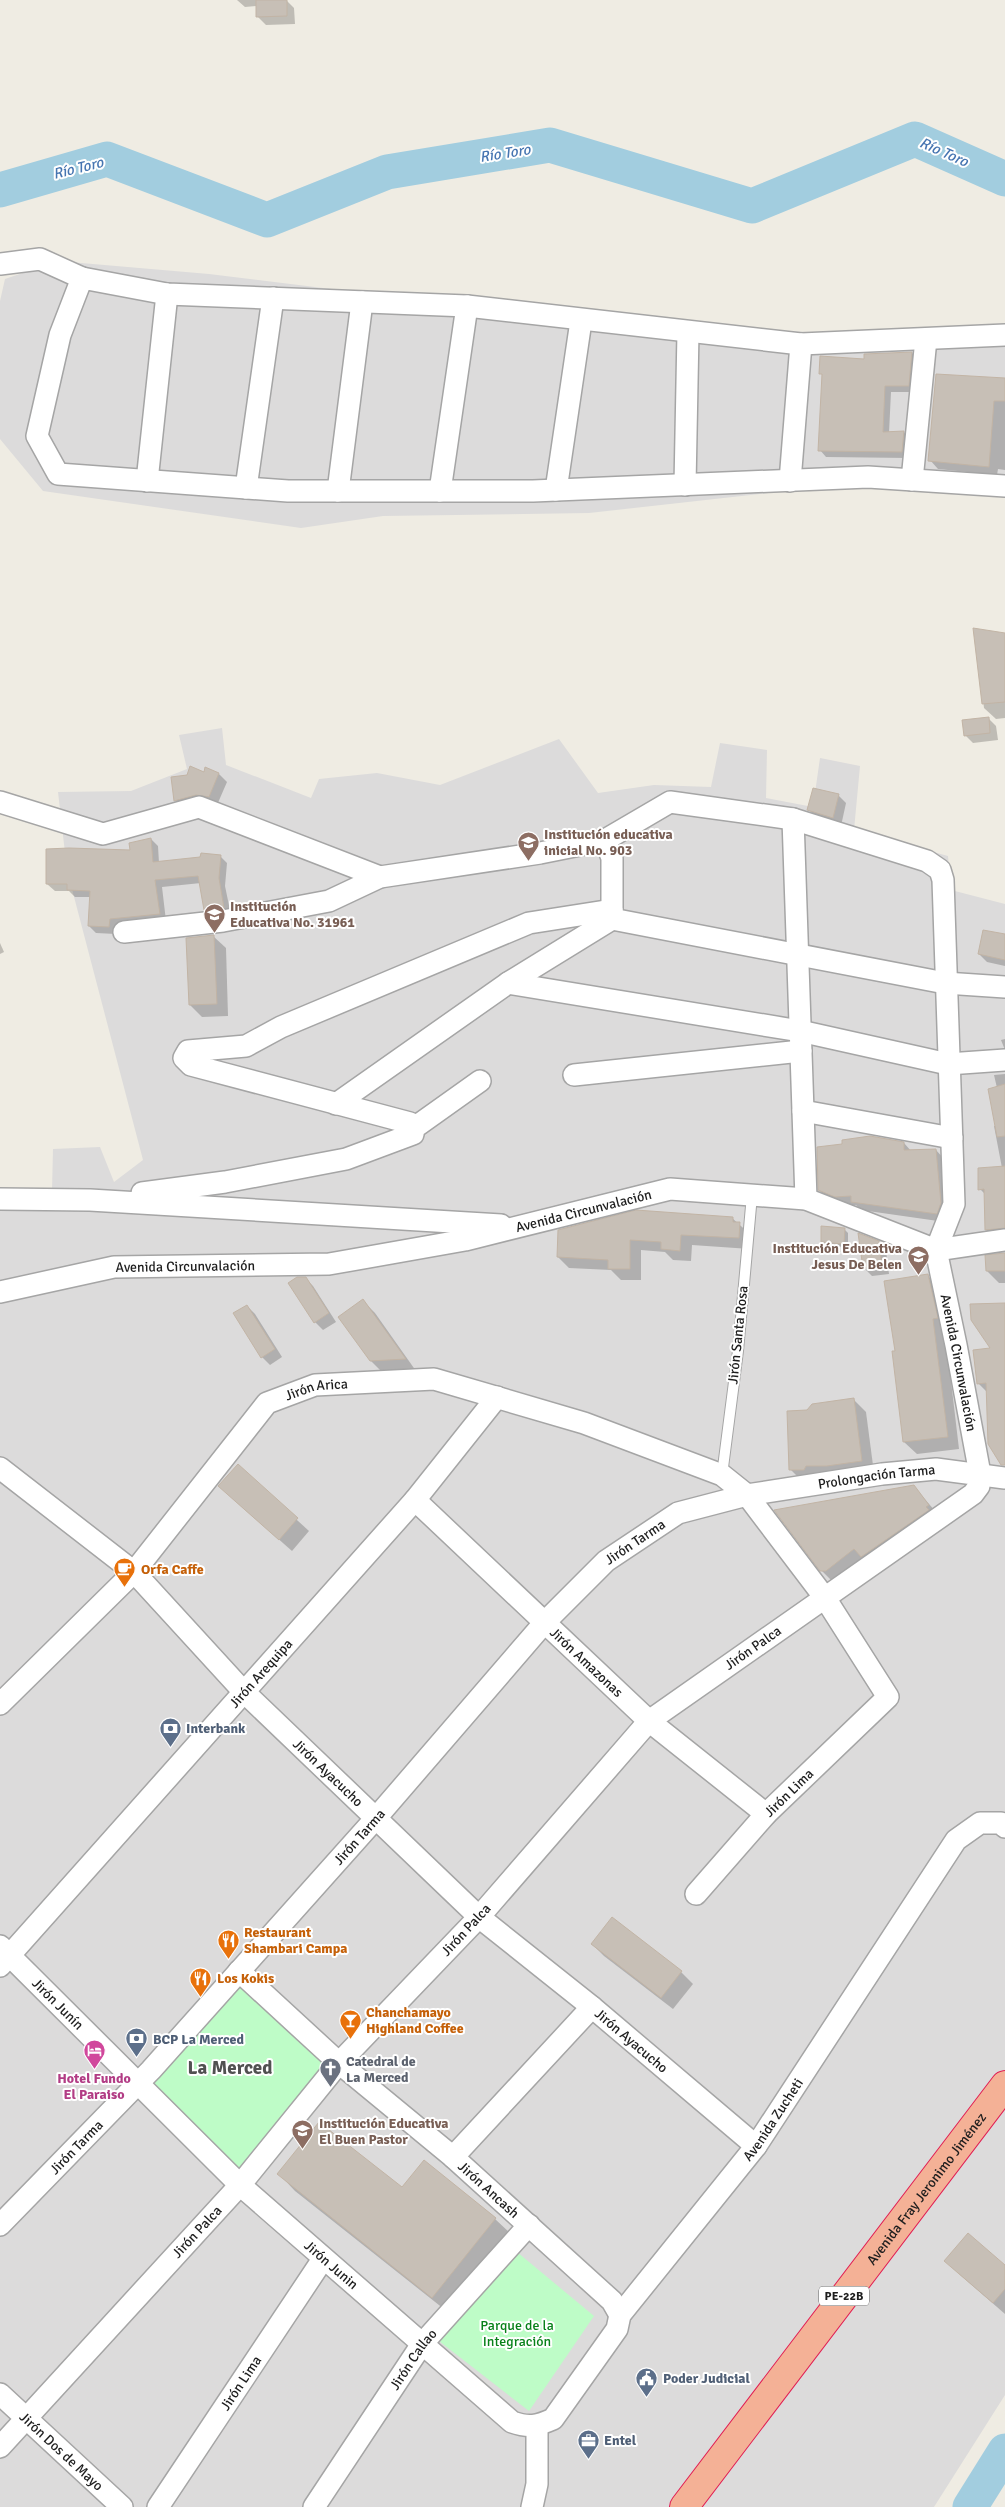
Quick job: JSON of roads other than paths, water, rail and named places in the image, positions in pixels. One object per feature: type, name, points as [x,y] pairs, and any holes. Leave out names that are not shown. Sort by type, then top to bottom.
[{"type":"highway","name":"Avenida Fray Jeronimo Jiménez","points":[[684,2507],[1005,2085]]},
{"type":"street","points":[[0,264],[40,259],[82,278],[167,294],[467,306],[580,321],[801,344],[1005,335]]},
{"type":"street","points":[[82,278],[60,335],[37,436],[58,474],[246,488],[338,491],[556,490],[868,478],[1005,486]]},
{"type":"street","points":[[147,481],[167,294]]},
{"type":"street","points":[[246,488],[273,298]]},
{"type":"street","points":[[338,491],[362,302]]},
{"type":"street","points":[[440,491],[467,306]]},
{"type":"street","points":[[556,490],[580,321]]},
{"type":"street","points":[[685,485],[688,332]]},
{"type":"street","points":[[912,480],[926,339]]},
{"type":"street","points":[[790,481],[801,344]]},
{"type":"street","points":[[0,802],[103,834],[199,807],[380,877]]},
{"type":"street","points":[[124,932],[223,920],[329,901],[380,877],[540,853],[605,840],[670,802],[792,819],[927,861],[940,870],[943,880],[954,1204],[936,1250],[1005,1240]]},
{"type":"street","points":[[792,819],[806,1199]]},
{"type":"street","points":[[605,840],[612,858],[612,915]]},
{"type":"street","points":[[336,1104],[508,983],[612,915]]},
{"type":"street","points":[[414,1128],[410,1123],[191,1065],[184,1058],[188,1051],[246,1046],[281,1027],[529,923],[612,915],[797,955],[945,983],[1005,987]]},
{"type":"street","points":[[508,983],[800,1041],[948,1064],[1005,1060]]},
{"type":"street","points":[[574,1075],[800,1041]]},
{"type":"street","points":[[119,1201],[144,1192],[224,1182],[346,1159],[413,1134],[414,1128],[480,1081]]},
{"type":"street","points":[[803,1111],[952,1138]]},
{"type":"street","name":"Avenida Circunvalación","points":[[0,1292],[114,1267],[329,1264],[465,1240],[670,1189],[806,1199],[936,1250],[980,1474]]},
{"type":"street","points":[[0,1199],[119,1201],[521,1226]]},
{"type":"street","name":"Jirón Arica","points":[[0,1704],[134,1572],[267,1402],[315,1386],[434,1379],[584,1423],[722,1475],[747,1495],[825,1598],[888,1697]]},
{"type":"street","name":"Jirón Arequipa","points":[[4,1956],[415,1500],[497,1397]]},
{"type":"street","name":"Jirón Ayacucho","points":[[0,1468],[134,1572],[243,1690],[479,1917],[592,2007],[756,2146]]},
{"type":"street","name":"Prolongación Tarma","points":[[747,1495],[882,1474],[936,1468],[1005,1478]]},
{"type":"street","name":"Jirón Palca","points":[[0,2447],[240,2185],[339,2063],[479,1917],[649,1721],[973,1494],[979,1486],[980,1474]]},
{"type":"street","name":"Jirón Tarma","points":[[0,2225],[138,2083],[376,1818],[545,1622],[606,1561],[678,1513],[747,1495]]},
{"type":"street","name":"Jirón Amazonas","points":[[415,1500],[649,1721],[766,1814]]},
{"type":"street","name":"Jirón Lima","points":[[696,1894],[766,1814],[888,1697]]},
{"type":"street","name":"Avenida Zucheti","points":[[537,2426],[553,2419],[617,2329],[620,2315],[756,2146],[956,1840],[980,1823],[1001,1823],[1005,1827]]},
{"type":"street","name":"Jirón Junín","points":[[4,1956],[138,2083]]},
{"type":"street","name":"Jirón Ancash","points":[[239,1972],[339,2063],[453,2158],[529,2225],[612,2301],[620,2315]]},
{"type":"street","points":[[453,2158],[592,2007]]},
{"type":"street","name":"Jirón Junin","points":[[138,2083],[240,2185],[512,2422],[525,2427],[537,2426]]},
{"type":"street","name":"Jirón Callao","points":[[314,2507],[422,2344],[529,2225]]},
{"type":"street","name":"Jirón Lima","points":[[158,2507],[323,2259]]},
{"type":"street","name":"Jirón Dos de Mayo","points":[[0,2394],[122,2507]]},
{"type":"street","points":[[532,2507],[537,2484],[537,2426]]},
{"type":"lane","name":"Jirón Santa Rosa","points":[[722,1475],[738,1351],[752,1195]]},
{"type":"waterway","name":"Río Toro","points":[[0,190],[107,159],[267,220],[387,172],[550,145],[752,206],[915,139],[1005,179]]},
{"type":"waterway","points":[[970,2507],[1005,2451]]},
{"type":"place","name":"Institución educativa inicial No. 903","points":[[528,861]]},
{"type":"place","name":"Institución Educativa No. 31961","points":[[214,933]]},
{"type":"place","name":"Institución Educativa Jesus De Belen","points":[[918,1275]]},
{"type":"place","name":"Orfa Caffe","points":[[125,1588]]},
{"type":"place","name":"Interbank","points":[[170,1747]]},
{"type":"place","name":"Restaurant Shambari Campa","points":[[228,1959]]},
{"type":"place","name":"Los Kokis","points":[[201,1997]]},
{"type":"place","name":"Chanchamayo Highland Coffee","points":[[350,2039]]},
{"type":"place","name":"BCP La Merced","points":[[137,2058]]},
{"type":"place","name":"Hotel Fundo El Paraiso","points":[[94,2069]]},
{"type":"place","name":"Catedral de La Merced","points":[[330,2088]]},
{"type":"place","name":"Institución Educativa El Buen Pastor","points":[[303,2150]]},
{"type":"place","name":"Poder Judicial","points":[[647,2397]]},
{"type":"place","name":"Entel","points":[[588,2459]]},
{"type":"district","name":"La Merced","points":[[230,2068]]},
{"type":"park label","name":"Parque de la Integración","points":[[517,2334]]}]
